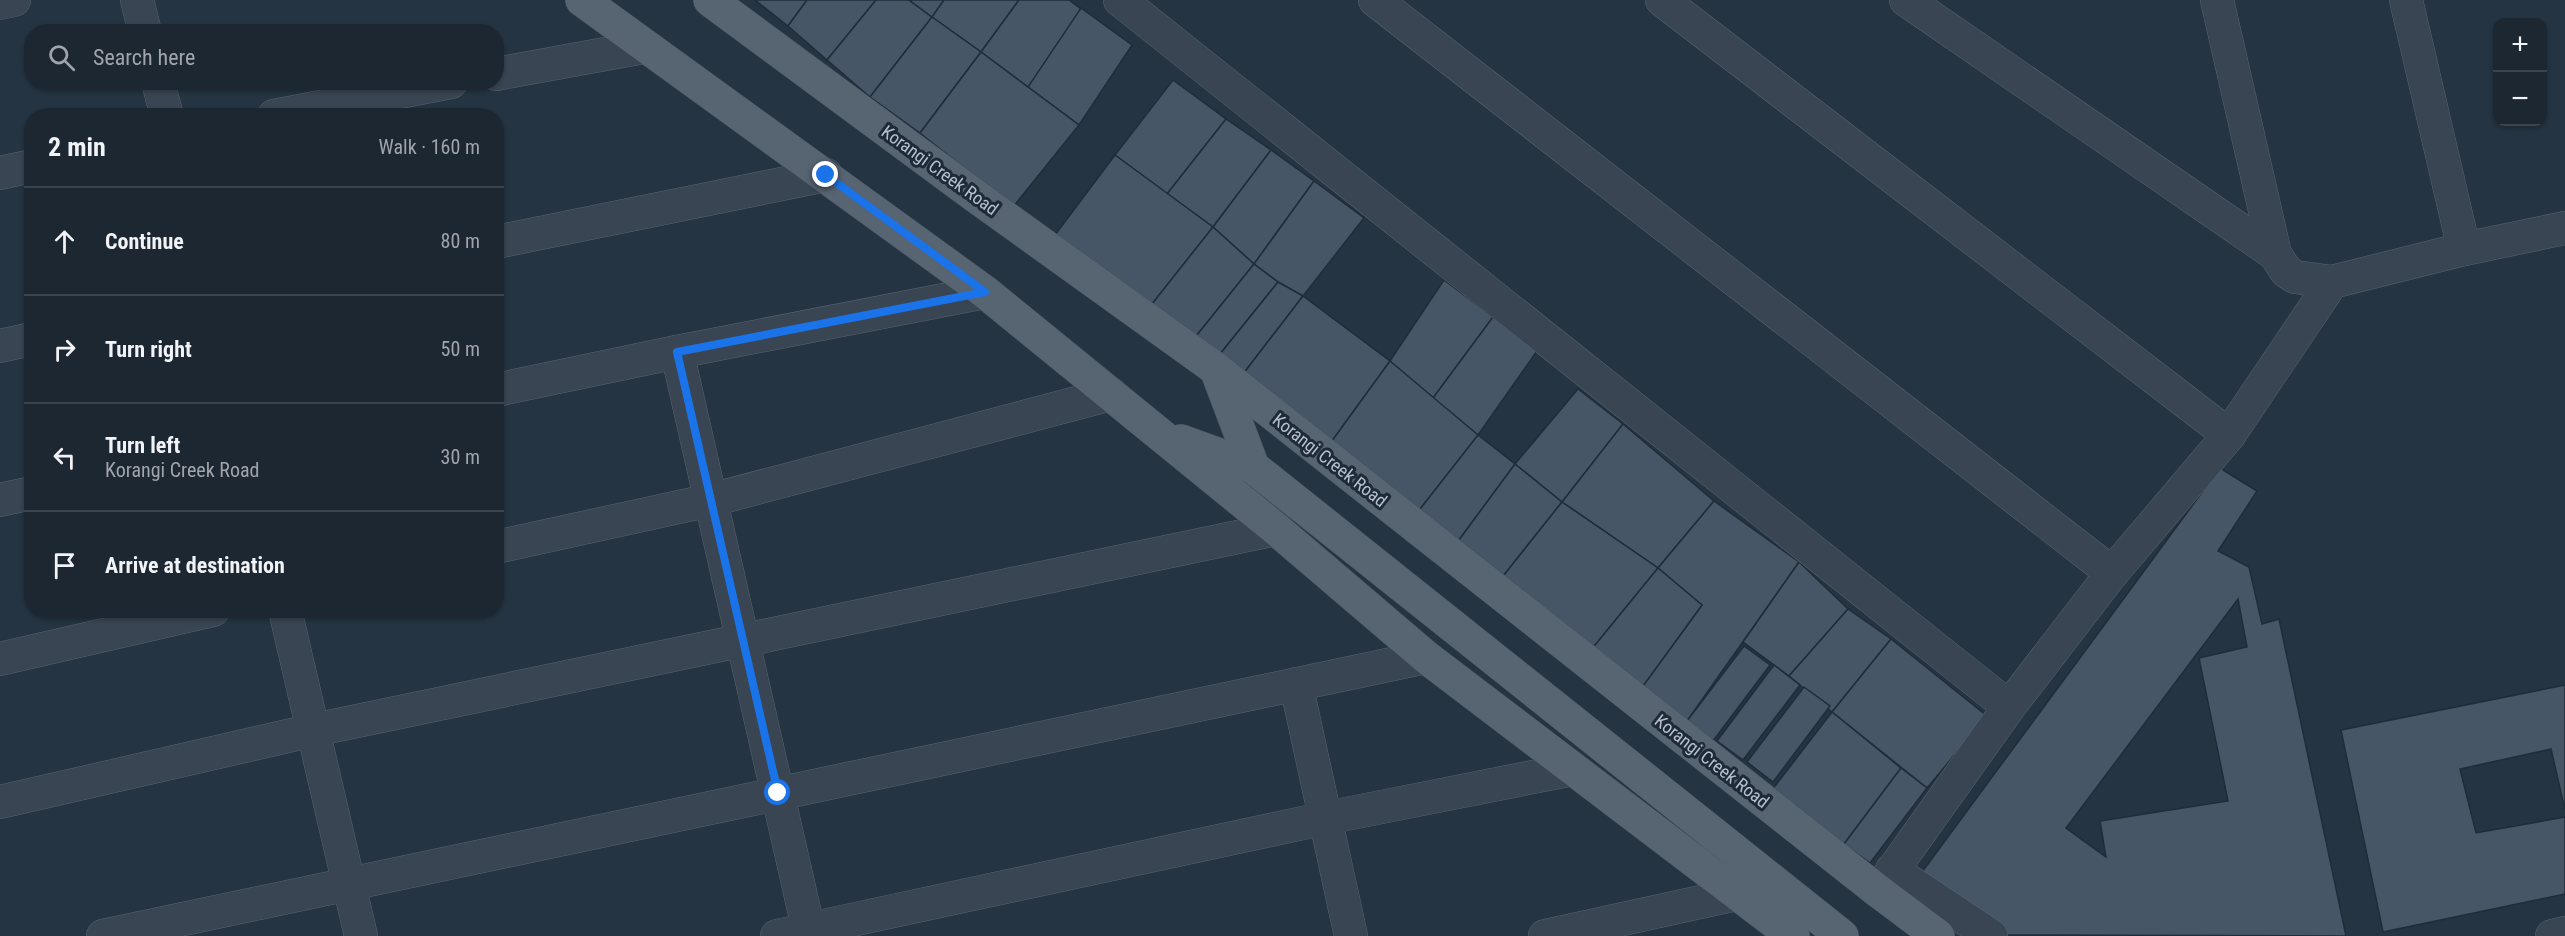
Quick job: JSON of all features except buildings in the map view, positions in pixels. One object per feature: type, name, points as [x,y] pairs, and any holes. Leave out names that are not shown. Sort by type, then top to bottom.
[{"type":"main road","points":[[582,0],[985,292],[1276,529],[1426,657],[1793,936]]},
{"type":"main road","name":"Korangi Creek Road","points":[[710,0],[1215,369],[1885,881],[1938,936]]},
{"type":"main road","points":[[1215,369],[1253,468]]},
{"type":"main road","points":[[1160,434],[1253,468],[1842,936]]},
{"type":"street","points":[[0,3],[14,0]]},
{"type":"street","points":[[137,0],[143,24]]},
{"type":"street","points":[[1120,0],[2009,707]]},
{"type":"street","points":[[1375,0],[2112,573]]},
{"type":"street","points":[[1662,0],[2229,435]]},
{"type":"street","points":[[1906,0],[2275,254]]},
{"type":"street","points":[[2217,0],[2275,254],[2286,271],[2295,277],[2332,282],[2464,249],[2565,228]]},
{"type":"street","points":[[2406,0],[2464,249]]},
{"type":"street","points":[[504,73],[644,47]]},
{"type":"street","points":[[160,90],[164,108]]},
{"type":"street","points":[[316,108],[409,90]]},
{"type":"street","points":[[0,173],[24,168]]},
{"type":"street","points":[[504,240],[826,175]]},
{"type":"street","points":[[1991,936],[1885,881],[2009,707],[2112,573],[2229,435],[2332,282]]},
{"type":"street","points":[[504,388],[985,292]]},
{"type":"street","points":[[0,346],[24,341]]},
{"type":"street","points":[[677,352],[810,933]]},
{"type":"street","points":[[504,545],[711,500],[1111,394]]},
{"type":"street","points":[[0,500],[24,495]]},
{"type":"street","points":[[0,802],[314,730],[1276,529]]},
{"type":"street","points":[[0,659],[178,618]]},
{"type":"street","points":[[287,618],[362,936]]},
{"type":"street","points":[[103,936],[1426,657]]},
{"type":"street","points":[[1296,684],[1351,936]]},
{"type":"street","points":[[777,936],[810,933],[1326,818],[1573,769]]},
{"type":"street","points":[[1545,936],[1737,894]]},
{"type":"street","points":[[2552,936],[2565,933]]},
{"type":"route","points":[[778,793],[677,352],[985,292],[826,175]]}]
